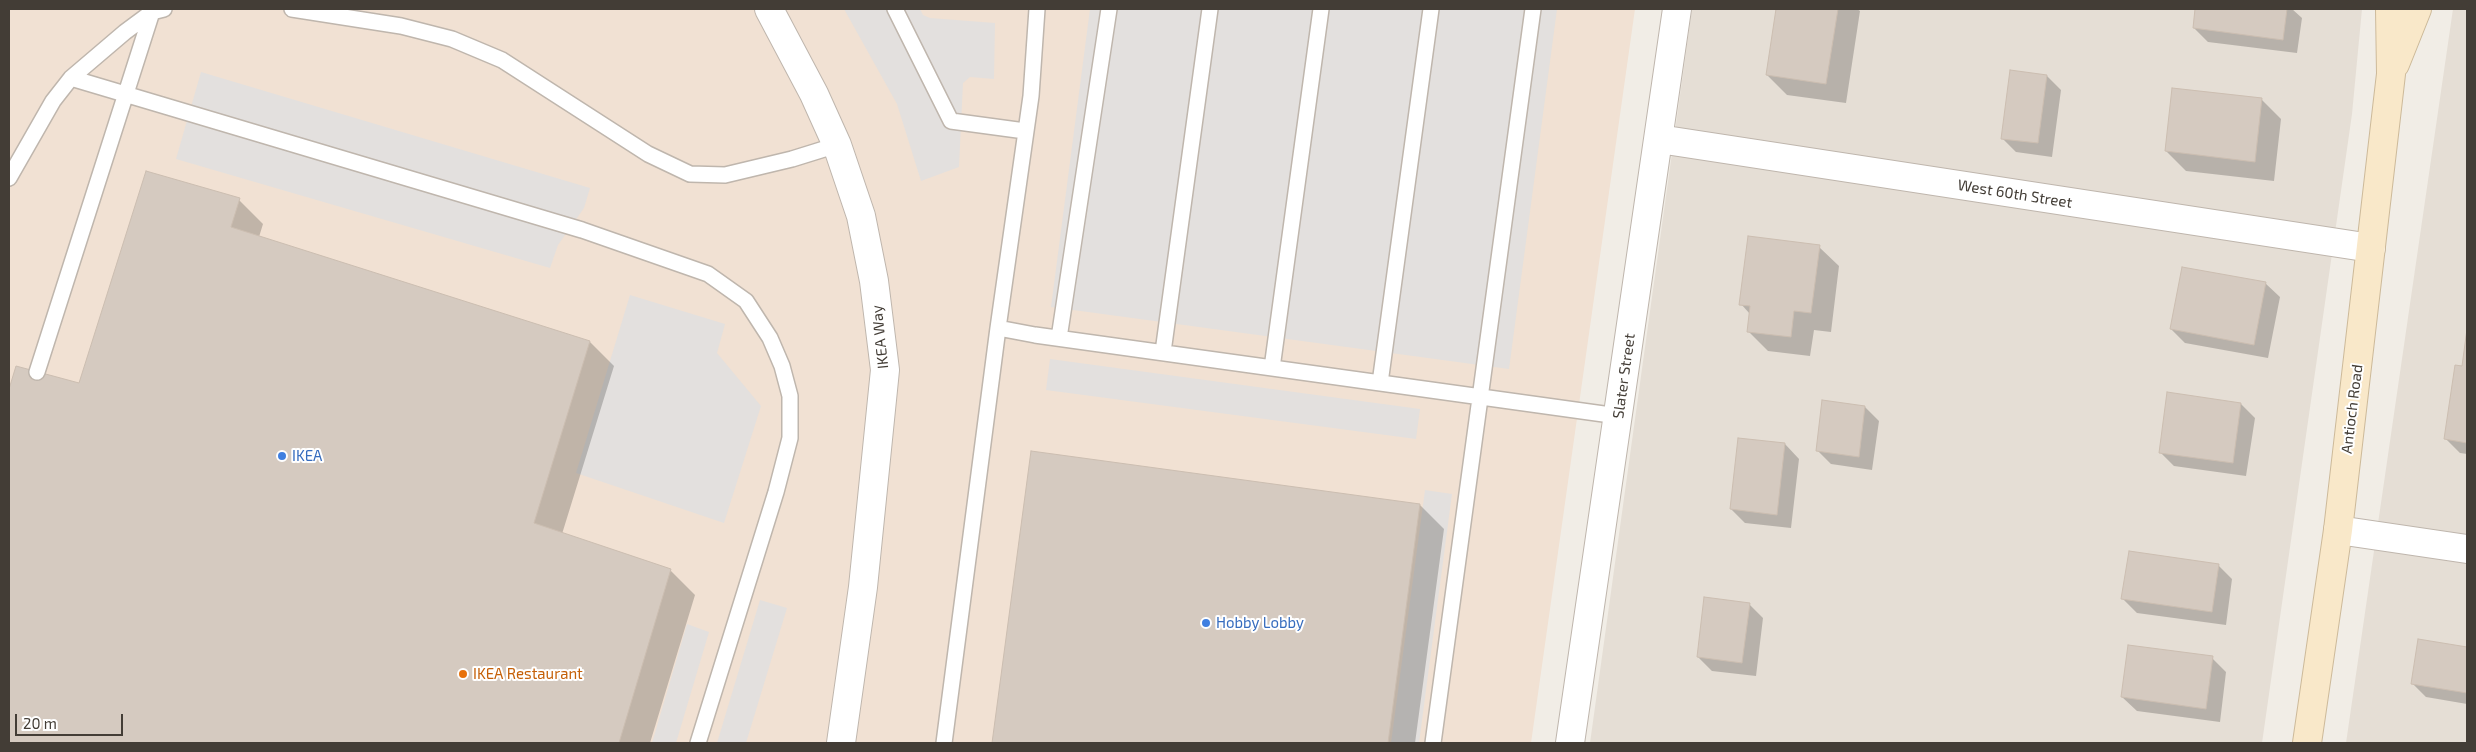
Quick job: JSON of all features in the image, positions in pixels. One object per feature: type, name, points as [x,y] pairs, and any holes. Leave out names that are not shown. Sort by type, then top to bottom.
[{"type":"main road","name":"Antioch Road","points":[[2307,743],[2338,530],[2391,74],[2390,9]]},
{"type":"main road","name":"Antioch Road","points":[[2391,74],[2417,9]]},
{"type":"street","name":"IKEA Way","points":[[769,9],[814,94],[837,145],[861,216],[874,281],[885,370],[863,587],[841,743]]},
{"type":"street","name":"Slater Street","points":[[1571,743],[1677,9]]},
{"type":"street","name":"West 60th Street","points":[[1659,139],[2371,248]]},
{"type":"street","points":[[2338,530],[2467,549]]},
{"type":"lane","points":[[292,9],[401,26],[452,39],[502,60],[648,154],[690,174],[725,175],[792,159],[837,145]]},
{"type":"lane","points":[[895,9],[951,121],[1025,131]]},
{"type":"lane","points":[[944,743],[1033,76],[1037,9]]},
{"type":"lane","points":[[1059,338],[1109,9]]},
{"type":"lane","points":[[1163,352],[1210,9]]},
{"type":"lane","points":[[1272,368],[1321,9]]},
{"type":"lane","points":[[1380,383],[1432,9]]},
{"type":"lane","points":[[1433,743],[1482,396],[1533,9]]},
{"type":"lane","points":[[9,178],[53,102],[71,78],[125,32],[158,10]]},
{"type":"lane","points":[[37,372],[126,95],[158,10]]},
{"type":"lane","points":[[71,78],[582,230],[708,274],[746,301],[770,338],[782,366],[790,396],[790,438],[776,492],[698,743]]},
{"type":"lane","points":[[998,328],[1618,416]]},
{"type":"shaded area","points":[[9,9],[1635,9],[1531,743],[9,743]]},
{"type":"shaded area","points":[[844,9],[920,9],[923,15],[930,18],[995,23],[994,79],[970,77],[963,83],[959,167],[921,181],[897,104]]},
{"type":"shaded area","points":[[1090,9],[1557,9],[1509,369],[1051,307]]},
{"type":"shaded area","points":[[1692,9],[2362,9],[2352,114],[2262,743],[1590,743]]},
{"type":"shaded area","points":[[2453,9],[2467,9],[2467,743],[2346,743]]},
{"type":"shaded area","points":[[201,72],[590,188],[584,208],[558,245],[550,268],[176,159]]},
{"type":"shaded area","points":[[630,295],[725,324],[717,353],[761,406],[724,523],[576,473]]},
{"type":"shaded area","points":[[1050,359],[1420,409],[1416,439],[1046,390]]},
{"type":"shaded area","points":[[1425,490],[1452,494],[1419,743],[1391,743]]},
{"type":"shaded area","points":[[760,600],[787,608],[746,743],[717,743]]},
{"type":"shaded area","points":[[687,624],[709,632],[676,743],[652,743]]},
{"type":"building","points":[[1776,9],[1838,9],[1826,84],[1766,75]]},
{"type":"building","points":[[2195,9],[2287,9],[2283,40],[2193,28]]},
{"type":"building","points":[[2010,70],[2047,75],[2038,143],[2001,139]]},
{"type":"building","points":[[2172,88],[2262,98],[2255,162],[2165,151]]},
{"type":"building","name":"IKEA","points":[[146,171],[240,198],[231,227],[590,341],[534,523],[671,569],[619,743],[9,743],[9,389],[16,366],[79,383]]},
{"type":"building","points":[[1748,236],[1820,245],[1811,313],[1794,311],[1791,337],[1747,332],[1750,306],[1739,305]]},
{"type":"building","points":[[2182,267],[2266,282],[2254,345],[2170,329]]},
{"type":"building","points":[[2467,329],[2467,443],[2444,439],[2455,365],[2462,366]]},
{"type":"building","points":[[2167,392],[2241,403],[2233,463],[2159,453]]},
{"type":"building","points":[[1822,400],[1865,406],[1859,457],[1816,451]]},
{"type":"building","points":[[1738,438],[1785,443],[1777,515],[1730,509]]},
{"type":"building","name":"Hobby Lobby","points":[[1031,451],[1420,504],[1388,743],[992,743]]},
{"type":"building","points":[[2129,551],[2219,564],[2212,612],[2121,599]]},
{"type":"building","points":[[1704,597],[1750,603],[1742,663],[1697,657]]},
{"type":"building","points":[[2418,639],[2467,647],[2467,693],[2411,684]]},
{"type":"building","points":[[2128,645],[2213,656],[2206,709],[2121,697]]},
{"type":"place","name":"IKEA","points":[[282,456]]},
{"type":"place","name":"Hobby Lobby","points":[[1206,623]]},
{"type":"place","name":"IKEA Restaurant","points":[[463,674]]}]
